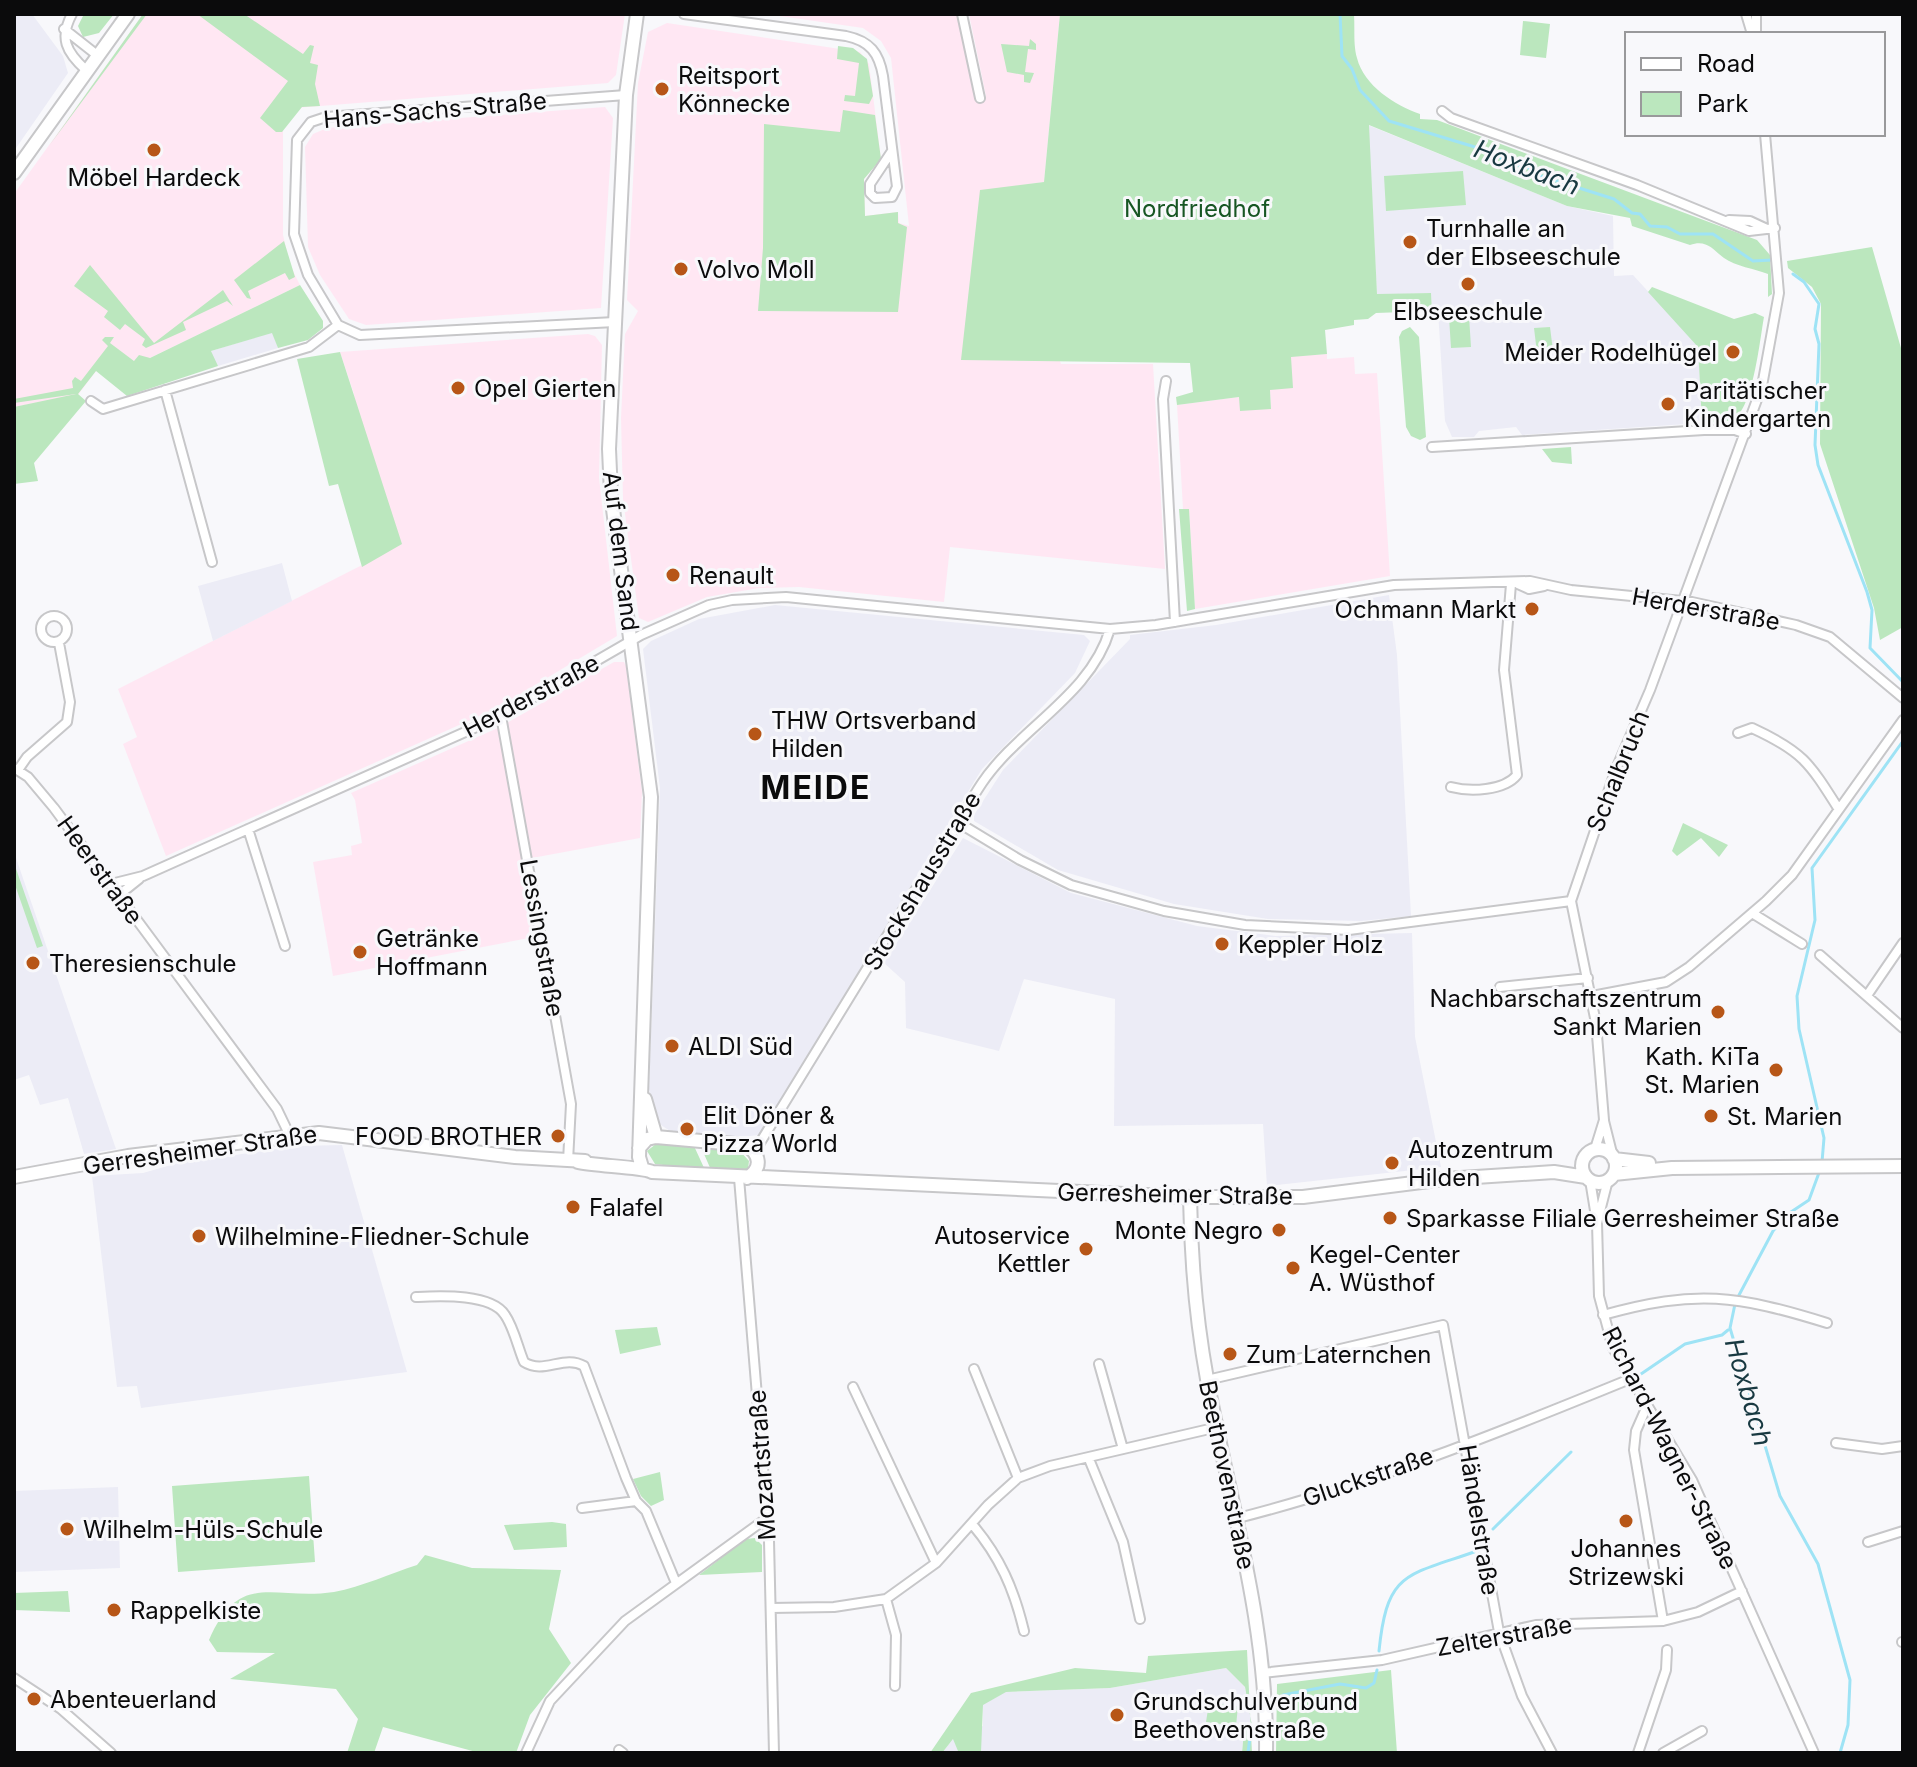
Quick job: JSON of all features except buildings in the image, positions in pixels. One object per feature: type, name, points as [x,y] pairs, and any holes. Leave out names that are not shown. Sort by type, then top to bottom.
[{"type":"street","points":[[72,14],[64,29],[66,47],[86,70]]},
{"type":"street","points":[[14,173],[128,14]]},
{"type":"street","name":"Auf dem Sand","points":[[637,14],[626,95],[609,449],[611,494],[651,797],[640,1157]]},
{"type":"street","points":[[684,14],[846,36],[866,43],[881,60],[897,187],[892,197],[875,198],[870,193],[870,184],[892,151]]},
{"type":"street","points":[[962,14],[980,98]]},
{"type":"street","points":[[64,29],[97,55]]},
{"type":"street","name":"Hans-Sachs-Straße","points":[[338,325],[308,275],[294,234],[297,140],[311,122],[338,116],[626,95]]},
{"type":"street","points":[[1442,111],[1451,118],[1728,220],[1749,231],[1770,228]]},
{"type":"street","name":"Schalbruch","points":[[1571,901],[1616,769],[1650,690],[1762,386],[1779,293],[1777,255],[1770,228],[1765,136]]},
{"type":"street","points":[[91,401],[103,409],[309,347],[338,325],[363,335],[615,322]]},
{"type":"street","points":[[1166,381],[1163,399],[1175,622]]},
{"type":"street","points":[[165,390],[212,562]]},
{"type":"street","points":[[1432,447],[1704,430],[1735,430],[1746,434]]},
{"type":"street","name":"Herderstraße","points":[[111,884],[143,876],[501,716],[632,642],[709,605],[758,597],[829,600],[1110,629],[1175,622],[1394,585],[1455,581],[1514,584],[1525,581],[1544,586],[1682,601],[1756,614],[1830,637],[1903,698]]},
{"type":"street","points":[[1451,787],[1474,791],[1507,783],[1517,775],[1504,679],[1514,584]]},
{"type":"street","name":"Stockshausstraße","points":[[756,1157],[983,782],[1094,666],[1110,629]]},
{"type":"street","points":[[16,769],[67,722],[70,702],[59,643]]},
{"type":"street","name":"Lessingstraße","points":[[501,716],[571,1104],[573,1161]]},
{"type":"street","points":[[1592,996],[1666,982],[1689,967],[1752,913],[1792,875],[1903,720]]},
{"type":"street","points":[[1738,733],[1752,728],[1806,758],[1838,808]]},
{"type":"street","name":"Heerstraße","points":[[16,769],[46,797],[111,884],[277,1109],[290,1136]]},
{"type":"street","points":[[959,823],[1044,873],[1071,885],[1164,911],[1245,925],[1349,930],[1571,901],[1592,996],[1604,1120],[1614,1158],[1611,1177]]},
{"type":"street","points":[[248,829],[285,946]]},
{"type":"street","name":"Herderstraße","points":[[119,895],[143,876]]},
{"type":"street","points":[[1752,913],[1802,944]]},
{"type":"street","points":[[1868,994],[1903,943]]},
{"type":"street","points":[[1820,955],[1868,994],[1903,1028]]},
{"type":"street","points":[[1500,987],[1588,978]]},
{"type":"street","name":"Auf dem Sand","points":[[642,1088],[656,1137]]},
{"type":"street","points":[[1604,1120],[1595,1149],[1583,1160],[1588,1179],[1672,1168],[1903,1166]]},
{"type":"street","name":"Gerresheimer Straße","points":[[14,1177],[128,1156],[337,1133],[573,1161],[603,1168],[640,1157],[652,1172],[1190,1197],[1303,1197],[1457,1177],[1554,1172],[1588,1179]]},
{"type":"street","points":[[640,1157],[647,1139],[656,1137]]},
{"type":"street","name":"Gerresheimer Straße","points":[[656,1137],[746,1145],[756,1157],[794,1179]]},
{"type":"street","points":[[1595,1149],[1604,1149],[1614,1158],[1672,1168]]},
{"type":"street","points":[[743,1178],[756,1157]]},
{"type":"street","name":"Gerresheimer Straße","points":[[1554,1172],[1583,1160]]},
{"type":"street","name":"Richard-Wagner-Straße","points":[[1597,1223],[1611,1177]]},
{"type":"street","name":"Mozartstraße","points":[[743,1178],[767,1518],[774,1753]]},
{"type":"street","name":"Richard-Wagner-Straße","points":[[1588,1179],[1597,1223],[1597,1276],[1603,1315],[1613,1348],[1692,1480],[1814,1753]]},
{"type":"street","name":"Beethovenstraße","points":[[1190,1197],[1191,1257],[1207,1380],[1238,1518],[1262,1673],[1266,1753]]},
{"type":"street","points":[[416,1297],[464,1296],[496,1307],[505,1313],[524,1362],[531,1367],[542,1368],[566,1362],[584,1366],[636,1501],[646,1511],[676,1583]]},
{"type":"street","points":[[1603,1315],[1665,1301],[1729,1297],[1827,1323]]},
{"type":"street","name":"Händelstraße","points":[[1207,1380],[1443,1325],[1499,1632],[1522,1696],[1552,1753]]},
{"type":"street","points":[[1099,1364],[1123,1449]]},
{"type":"street","points":[[974,1369],[1018,1478]]},
{"type":"street","name":"Gluckstraße","points":[[1238,1518],[1334,1491],[1630,1379]]},
{"type":"street","points":[[853,1387],[936,1563]]},
{"type":"street","points":[[1647,1406],[1636,1431],[1634,1450],[1663,1621]]},
{"type":"street","points":[[771,1608],[834,1607],[886,1599],[936,1563],[1018,1478],[1050,1466],[1218,1427]]},
{"type":"street","points":[[1836,1443],[1882,1449],[1903,1446]]},
{"type":"street","points":[[1089,1459],[1123,1542],[1140,1619]]},
{"type":"street","points":[[582,1508],[636,1501]]},
{"type":"street","points":[[526,1753],[539,1720],[563,1686],[625,1621],[767,1518]]},
{"type":"street","points":[[972,1524],[1006,1573],[1024,1631]]},
{"type":"street","points":[[1868,1542],[1903,1531]]},
{"type":"street","name":"Zelterstraße","points":[[1262,1673],[1382,1660],[1499,1632],[1591,1621],[1663,1621],[1698,1612],[1742,1591]]},
{"type":"street","points":[[886,1599],[896,1635],[895,1686]]},
{"type":"street","points":[[1638,1753],[1666,1670],[1667,1650]]},
{"type":"street","points":[[14,1678],[61,1709],[111,1753]]},
{"type":"street","points":[[1663,1753],[1702,1731]]},
{"type":"shaded area","points":[[14,14],[32,14],[63,56],[68,73],[14,151]]},
{"type":"shaded area","points":[[143,14],[625,14],[616,75],[608,83],[283,109],[283,235],[290,265],[300,285],[150,358],[134,361],[114,347],[78,395],[14,407],[14,194]]},
{"type":"shaded area","points":[[766,14],[958,14],[976,99],[986,96],[969,14],[1060,14],[1044,182],[1001,188],[1061,364],[1153,364],[1165,569],[950,547],[944,602],[799,587],[759,588],[707,597],[648,622],[639,618],[623,499],[621,418],[625,334],[638,311],[627,300],[638,83],[648,32],[667,23],[860,52],[869,64],[881,159],[864,179],[865,216],[898,212],[899,223],[909,226],[891,58],[881,41],[863,28]]},
{"type":"shaded area","points":[[605,107],[613,118],[601,308],[366,325],[349,319],[320,275],[308,247],[305,147],[313,134],[327,128]]},
{"type":"shaded area","name":"Elbseeschule","points":[[1368,125],[1567,206],[1613,216],[1614,276],[1633,275],[1698,346],[1702,423],[1522,435],[1516,427],[1479,431],[1474,437],[1452,437],[1445,421],[1438,311],[1432,311],[1431,293],[1377,295]]},
{"type":"shaded area","points":[[273,332],[278,348],[218,366],[213,360],[211,351]]},
{"type":"shaded area","points":[[588,334],[595,336],[602,345],[599,478],[617,636],[495,709],[166,856],[123,744],[137,737],[118,689],[370,561],[354,394],[340,352]]},
{"type":"shaded area","points":[[1327,354],[1327,359],[1354,357],[1355,374],[1377,373],[1390,576],[1195,609],[1189,509],[1183,509],[1177,405],[1239,397],[1271,409],[1270,390],[1290,356]]},
{"type":"shaded area","points":[[282,563],[292,601],[213,641],[198,586]]},
{"type":"shaded area","points":[[1389,595],[1397,655],[1411,916],[1361,921],[1268,919],[1174,904],[1058,870],[974,821],[974,815],[1003,770],[1130,639],[1130,635],[1216,625]]},
{"type":"shaded area","points":[[775,605],[1084,635],[1090,641],[1075,673],[982,769],[759,1135],[742,1137],[670,1131],[658,1123],[649,1089],[660,788],[643,649],[651,641],[699,619]]},
{"type":"shaded area","points":[[614,662],[624,662],[626,666],[642,792],[640,838],[532,858],[505,724]]},
{"type":"shaded area","points":[[500,727],[539,936],[333,976],[313,862],[352,855],[351,846],[362,843],[355,800],[351,793]]},
{"type":"shaded area","points":[[963,838],[1071,893],[1197,926],[1276,936],[1412,933],[1415,1037],[1441,1167],[1267,1186],[1263,1124],[1114,1126],[1115,999],[1024,979],[999,1051],[906,1028],[905,982],[884,963]]},
{"type":"shaded area","name":"Theresienschule","points":[[14,852],[116,1149],[84,1154],[68,1098],[40,1105],[29,1075],[14,1080]]},
{"type":"shaded area","points":[[342,1145],[407,1372],[141,1408],[137,1386],[117,1387],[92,1176],[143,1173],[178,1163],[298,1146]]},
{"type":"shaded area","name":"Wilhelm-Hüls-Schule","points":[[118,1487],[120,1568],[14,1572],[14,1491]]},
{"type":"shaded area","name":"Grundschulverbund Beethovenstraße","points":[[1226,1668],[1245,1687],[1252,1726],[1244,1731],[1242,1753],[942,1753],[953,1739],[983,1726],[983,1704],[1005,1692],[1110,1688]]},
{"type":"green space","points":[[84,14],[114,14],[99,33],[83,37],[78,26]]},
{"type":"green space","points":[[143,14],[147,14],[49,146]]},
{"type":"green space","points":[[197,14],[244,14],[303,54],[310,45],[314,46],[310,63],[318,65],[315,84],[320,106],[302,107],[282,132],[276,132],[260,118],[288,81]]},
{"type":"green space","name":"Nordfriedhof","points":[[1060,14],[1354,14],[1355,48],[1361,68],[1373,86],[1391,100],[1420,114],[1420,119],[1437,120],[1757,240],[1770,255],[1772,294],[1768,297],[1768,274],[1729,261],[1705,244],[1690,245],[1632,226],[1630,218],[1567,206],[1369,125],[1377,294],[1431,293],[1432,311],[1376,313],[1368,319],[1354,320],[1354,325],[1325,330],[1327,354],[1291,357],[1293,388],[1270,390],[1271,409],[1240,411],[1239,397],[1177,405],[1176,397],[1193,392],[1190,363],[961,360],[980,190],[1044,182]]},
{"type":"green space","points":[[1523,21],[1550,24],[1546,58],[1520,55]]},
{"type":"green space","points":[[1030,39],[1036,44],[1036,50],[1028,49],[1025,72],[1034,73],[1030,83],[1024,82],[1024,75],[1007,72],[1001,44],[1029,46]]},
{"type":"green space","points":[[838,46],[853,48],[867,59],[873,96],[869,104],[844,101],[845,95],[855,96],[859,63],[837,59]]},
{"type":"green space","points":[[843,110],[875,115],[881,159],[864,179],[865,216],[898,212],[898,223],[907,227],[898,312],[758,311],[763,248],[764,124],[840,132]]},
{"type":"green space","points":[[1463,171],[1466,205],[1386,211],[1384,176]]},
{"type":"green space","points":[[284,241],[295,277],[289,280],[285,273],[248,291],[251,299],[247,298],[234,280]]},
{"type":"green space","points":[[1872,247],[1903,355],[1903,627],[1880,640],[1874,608],[1820,444],[1821,304],[1812,287],[1788,268],[1787,261]]},
{"type":"green space","points":[[90,265],[154,343],[223,290],[233,306],[227,301],[183,322],[186,330],[146,348],[142,345],[145,339],[125,324],[120,330],[104,317],[108,311],[74,286]]},
{"type":"green space","points":[[300,285],[323,321],[323,328],[308,340],[278,348],[272,333],[211,351],[218,366],[127,396],[96,371],[78,394],[86,401],[34,463],[38,481],[14,484],[14,407],[76,394],[14,403],[14,399],[73,388],[75,377],[81,381],[108,346],[102,340],[105,337],[114,337],[110,343],[134,361],[139,355],[150,358]]},
{"type":"green space","points":[[1652,287],[1734,319],[1755,313],[1764,317],[1751,388],[1740,413],[1733,419],[1702,423],[1698,347],[1648,292]]},
{"type":"green space","points":[[1469,316],[1471,347],[1451,348],[1449,317]]},
{"type":"green space","points":[[1410,327],[1419,337],[1426,437],[1420,440],[1411,436],[1406,427],[1399,337],[1402,331]]},
{"type":"green space","points":[[1550,327],[1553,351],[1537,353],[1534,328]]},
{"type":"green space","points":[[340,352],[402,544],[362,567],[338,484],[329,486],[297,359]]},
{"type":"green space","points":[[1571,447],[1572,464],[1552,462],[1542,449]]},
{"type":"green space","points":[[1179,509],[1189,509],[1195,609],[1187,611]]},
{"type":"green space","points":[[1683,823],[1728,845],[1719,857],[1701,838],[1677,856],[1672,851]]},
{"type":"green space","points":[[14,863],[43,946],[37,948],[14,882]]},
{"type":"green space","points":[[656,1144],[694,1146],[705,1170],[655,1164],[647,1151]]},
{"type":"green space","points":[[701,1147],[740,1151],[749,1161],[748,1169],[711,1170]]},
{"type":"green space","points":[[657,1327],[661,1345],[620,1354],[615,1330]]},
{"type":"green space","points":[[660,1472],[664,1500],[651,1506],[641,1496],[633,1479]]},
{"type":"green space","points":[[309,1476],[315,1562],[178,1572],[172,1486]]},
{"type":"green space","points":[[566,1524],[567,1547],[514,1550],[504,1525]]},
{"type":"green space","points":[[755,1538],[762,1545],[762,1572],[699,1575],[746,1539]]},
{"type":"green space","points":[[425,1555],[472,1568],[561,1570],[549,1629],[571,1663],[530,1715],[516,1753],[480,1753],[383,1727],[374,1753],[347,1753],[358,1719],[336,1689],[230,1679],[275,1653],[217,1652],[209,1640],[221,1618],[233,1604],[246,1596],[345,1590],[417,1565]]},
{"type":"green space","points":[[68,1591],[70,1612],[14,1610],[14,1593]]},
{"type":"green space","points":[[1247,1650],[1250,1716],[1245,1687],[1226,1668],[1110,1688],[1006,1692],[983,1705],[981,1752],[958,1751],[953,1739],[942,1753],[930,1753],[971,1693],[1075,1668],[1146,1673],[1148,1656]]},
{"type":"green space","points":[[1391,1670],[1397,1753],[1276,1753],[1277,1684]]},
{"type":"green space","points":[[1209,1703],[1238,1706],[1236,1726],[1206,1722]]},
{"type":"green space","points":[[1251,1727],[1252,1753],[1242,1753],[1244,1731]]},
{"type":"waterway","name":"Hoxbach","points":[[1340,14],[1342,56],[1352,69],[1360,90],[1389,121],[1498,154],[1503,161],[1532,169],[1541,176],[1614,199],[1632,213],[1640,214],[1650,226],[1667,227],[1680,234],[1713,234],[1753,261],[1772,260]]},
{"type":"waterway","name":"Hoxbach","points":[[1793,274],[1804,282],[1819,304],[1815,329],[1819,344],[1815,445],[1818,465],[1867,592],[1872,610],[1870,648],[1903,682]]},
{"type":"waterway","name":"Hoxbach","points":[[1822,1162],[1824,1138],[1799,1029],[1797,996],[1815,920],[1812,868],[1903,741]]},
{"type":"waterway","name":"Hoxbach","points":[[1738,1297],[1773,1231],[1788,1214],[1809,1200],[1820,1170]]},
{"type":"waterway","name":"Hoxbach","points":[[1735,1304],[1730,1328],[1780,1496],[1818,1564],[1850,1680],[1848,1725],[1840,1753]]},
{"type":"waterway","points":[[1641,1374],[1685,1344],[1722,1335],[1728,1330]]},
{"type":"waterway","points":[[1493,1529],[1571,1452]]},
{"type":"waterway","points":[[1379,1651],[1383,1625],[1394,1591],[1416,1573],[1474,1552]]},
{"type":"waterway","points":[[1283,1695],[1340,1684],[1366,1688],[1374,1683],[1377,1670]]},
{"type":"waterway","points":[[1248,1753],[1250,1737]]},
{"type":"place","name":"Reitsport Könnecke","points":[[662,89]]},
{"type":"place","name":"Möbel Hardeck","points":[[154,150]]},
{"type":"place","name":"Turnhalle an der Elbseeschule","points":[[1410,242]]},
{"type":"place","name":"Volvo Moll","points":[[681,269]]},
{"type":"place","name":"Elbseeschule","points":[[1468,284]]},
{"type":"place","name":"Meider Rodelhügel","points":[[1733,352]]},
{"type":"place","name":"Opel Gierten","points":[[458,388]]},
{"type":"place","name":"Paritätischer Kindergarten","points":[[1668,404]]},
{"type":"place","name":"Renault","points":[[673,575]]},
{"type":"place","name":"Ochmann Markt","points":[[1532,609]]},
{"type":"place","name":"THW Ortsverband Hilden","points":[[755,734]]},
{"type":"place","name":"Keppler Holz","points":[[1222,944]]},
{"type":"place","name":"Getränke Hoffmann","points":[[360,952]]},
{"type":"place","name":"Theresienschule","points":[[33,963]]},
{"type":"place","name":"Nachbarschaftszentrum Sankt Marien","points":[[1718,1012]]},
{"type":"place","name":"ALDI Süd","points":[[672,1046]]},
{"type":"place","name":"Kath. KiTa St. Marien","points":[[1776,1070]]},
{"type":"place","name":"St. Marien","points":[[1711,1116]]},
{"type":"place","name":"Elit Döner & Pizza World","points":[[687,1129]]},
{"type":"place","name":"FOOD BROTHER","points":[[558,1136]]},
{"type":"place","name":"Autozentrum Hilden","points":[[1392,1163]]},
{"type":"place","name":"Falafel","points":[[573,1207]]},
{"type":"place","name":"Sparkasse Filiale Gerresheimer Straße","points":[[1390,1218]]},
{"type":"place","name":"Monte Negro","points":[[1279,1230]]},
{"type":"place","name":"Wilhelmine-Fliedner-Schule","points":[[199,1236]]},
{"type":"place","name":"Autoservice Kettler","points":[[1086,1249]]},
{"type":"place","name":"Kegel-Center A. Wüsthof","points":[[1293,1268]]},
{"type":"place","name":"Zum Laternchen","points":[[1230,1354]]},
{"type":"place","name":"Johannes Strizewski","points":[[1626,1521]]},
{"type":"place","name":"Wilhelm-Hüls-Schule","points":[[67,1529]]},
{"type":"place","name":"Rappelkiste","points":[[114,1610]]},
{"type":"place","name":"Abenteuerland","points":[[34,1699]]},
{"type":"place","name":"Grundschulverbund Beethovenstraße","points":[[1117,1715]]},
{"type":"district","name":"MEIDE","points":[[816,787]]}]
